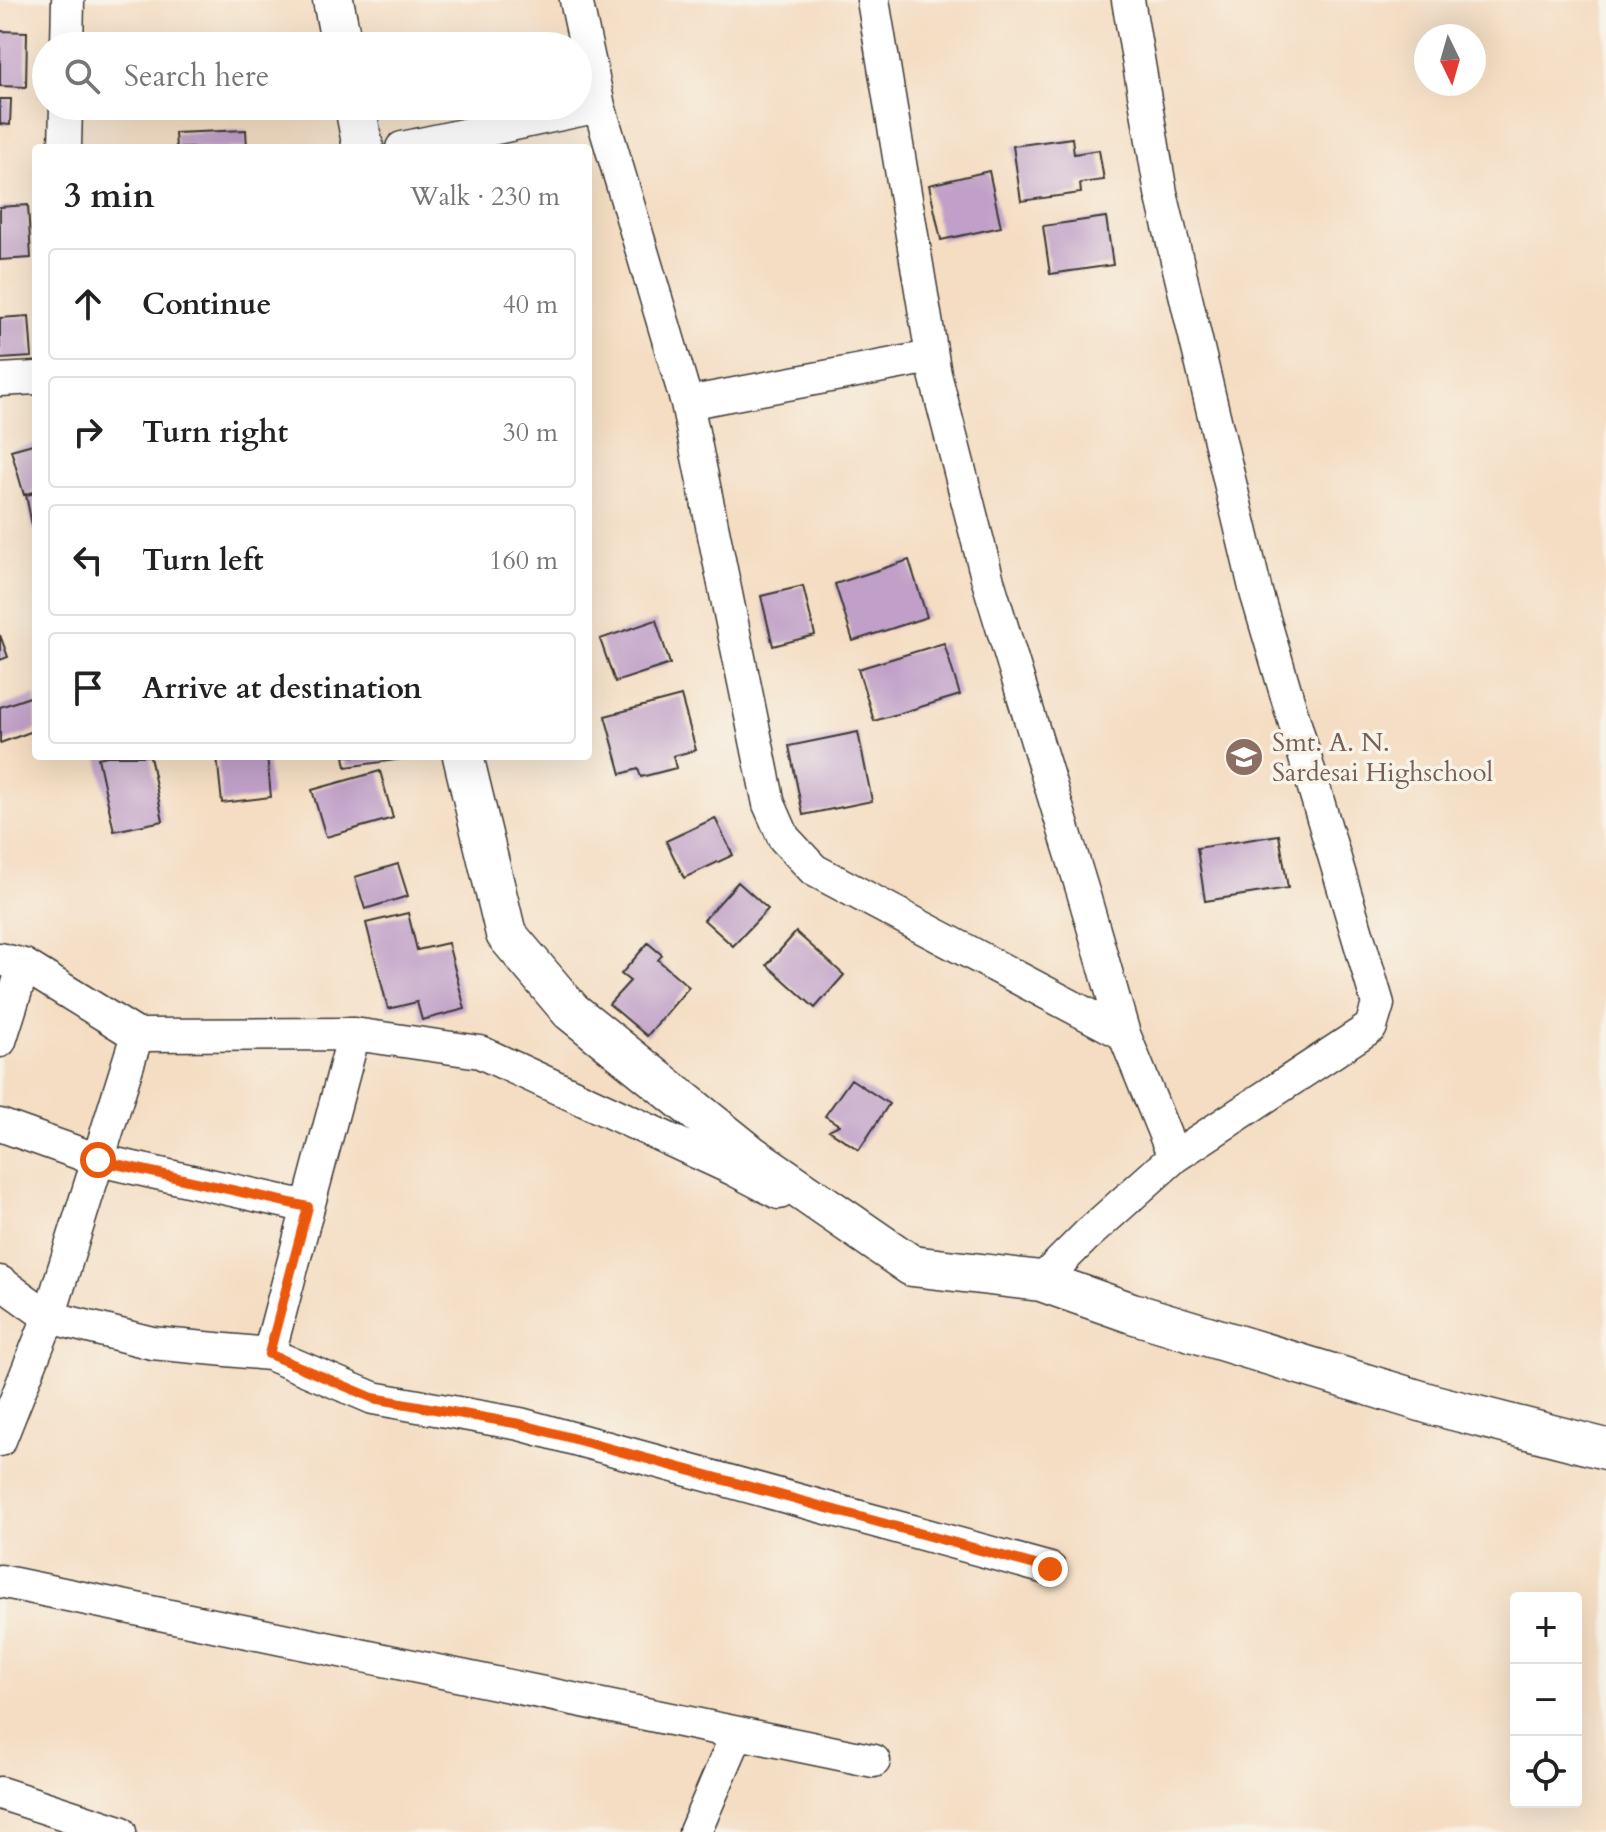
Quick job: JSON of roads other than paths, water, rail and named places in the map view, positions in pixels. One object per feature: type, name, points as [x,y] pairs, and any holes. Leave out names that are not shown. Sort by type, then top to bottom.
[{"type":"street","points":[[67,32],[68,0]]},
{"type":"street","points":[[333,0],[339,32]]},
{"type":"street","points":[[576,0],[583,32]]},
{"type":"street","points":[[873,0],[931,357],[988,581],[1124,1034],[1174,1157]]},
{"type":"street","points":[[1041,1281],[1174,1157],[1371,1027],[1378,1004],[1256,592],[1161,193],[1128,0]]},
{"type":"street","points":[[592,74],[687,403],[769,804],[784,838],[814,870],[1124,1034]]},
{"type":"street","points":[[592,107],[599,106]]},
{"type":"street","points":[[65,144],[66,120]]},
{"type":"street","points":[[358,120],[362,144]]},
{"type":"street","points":[[421,144],[533,120]]},
{"type":"street","points":[[687,403],[931,357]]},
{"type":"street","points":[[0,380],[32,378]]},
{"type":"street","points":[[464,760],[506,934],[571,1011],[752,1156],[912,1266]]},
{"type":"street","points":[[0,1041],[12,962],[137,1035],[354,1034],[480,1052],[733,1169],[912,1266],[1041,1281],[1132,1313],[1434,1405],[1606,1449]]},
{"type":"street","points":[[269,1354],[354,1034]]},
{"type":"street","points":[[0,1440],[49,1317],[137,1035]]},
{"type":"street","points":[[0,1125],[98,1160],[308,1207]]},
{"type":"street","points":[[0,1282],[49,1317],[152,1343],[269,1354],[373,1398],[520,1424],[1050,1569]]},
{"type":"street","points":[[0,1581],[874,1761]]},
{"type":"street","points":[[695,1832],[737,1734]]},
{"type":"street","points":[[0,1793],[120,1832]]},
{"type":"place","name":"Smt. A. N. Sardesai Highschool","points":[[1244,757]]}]
